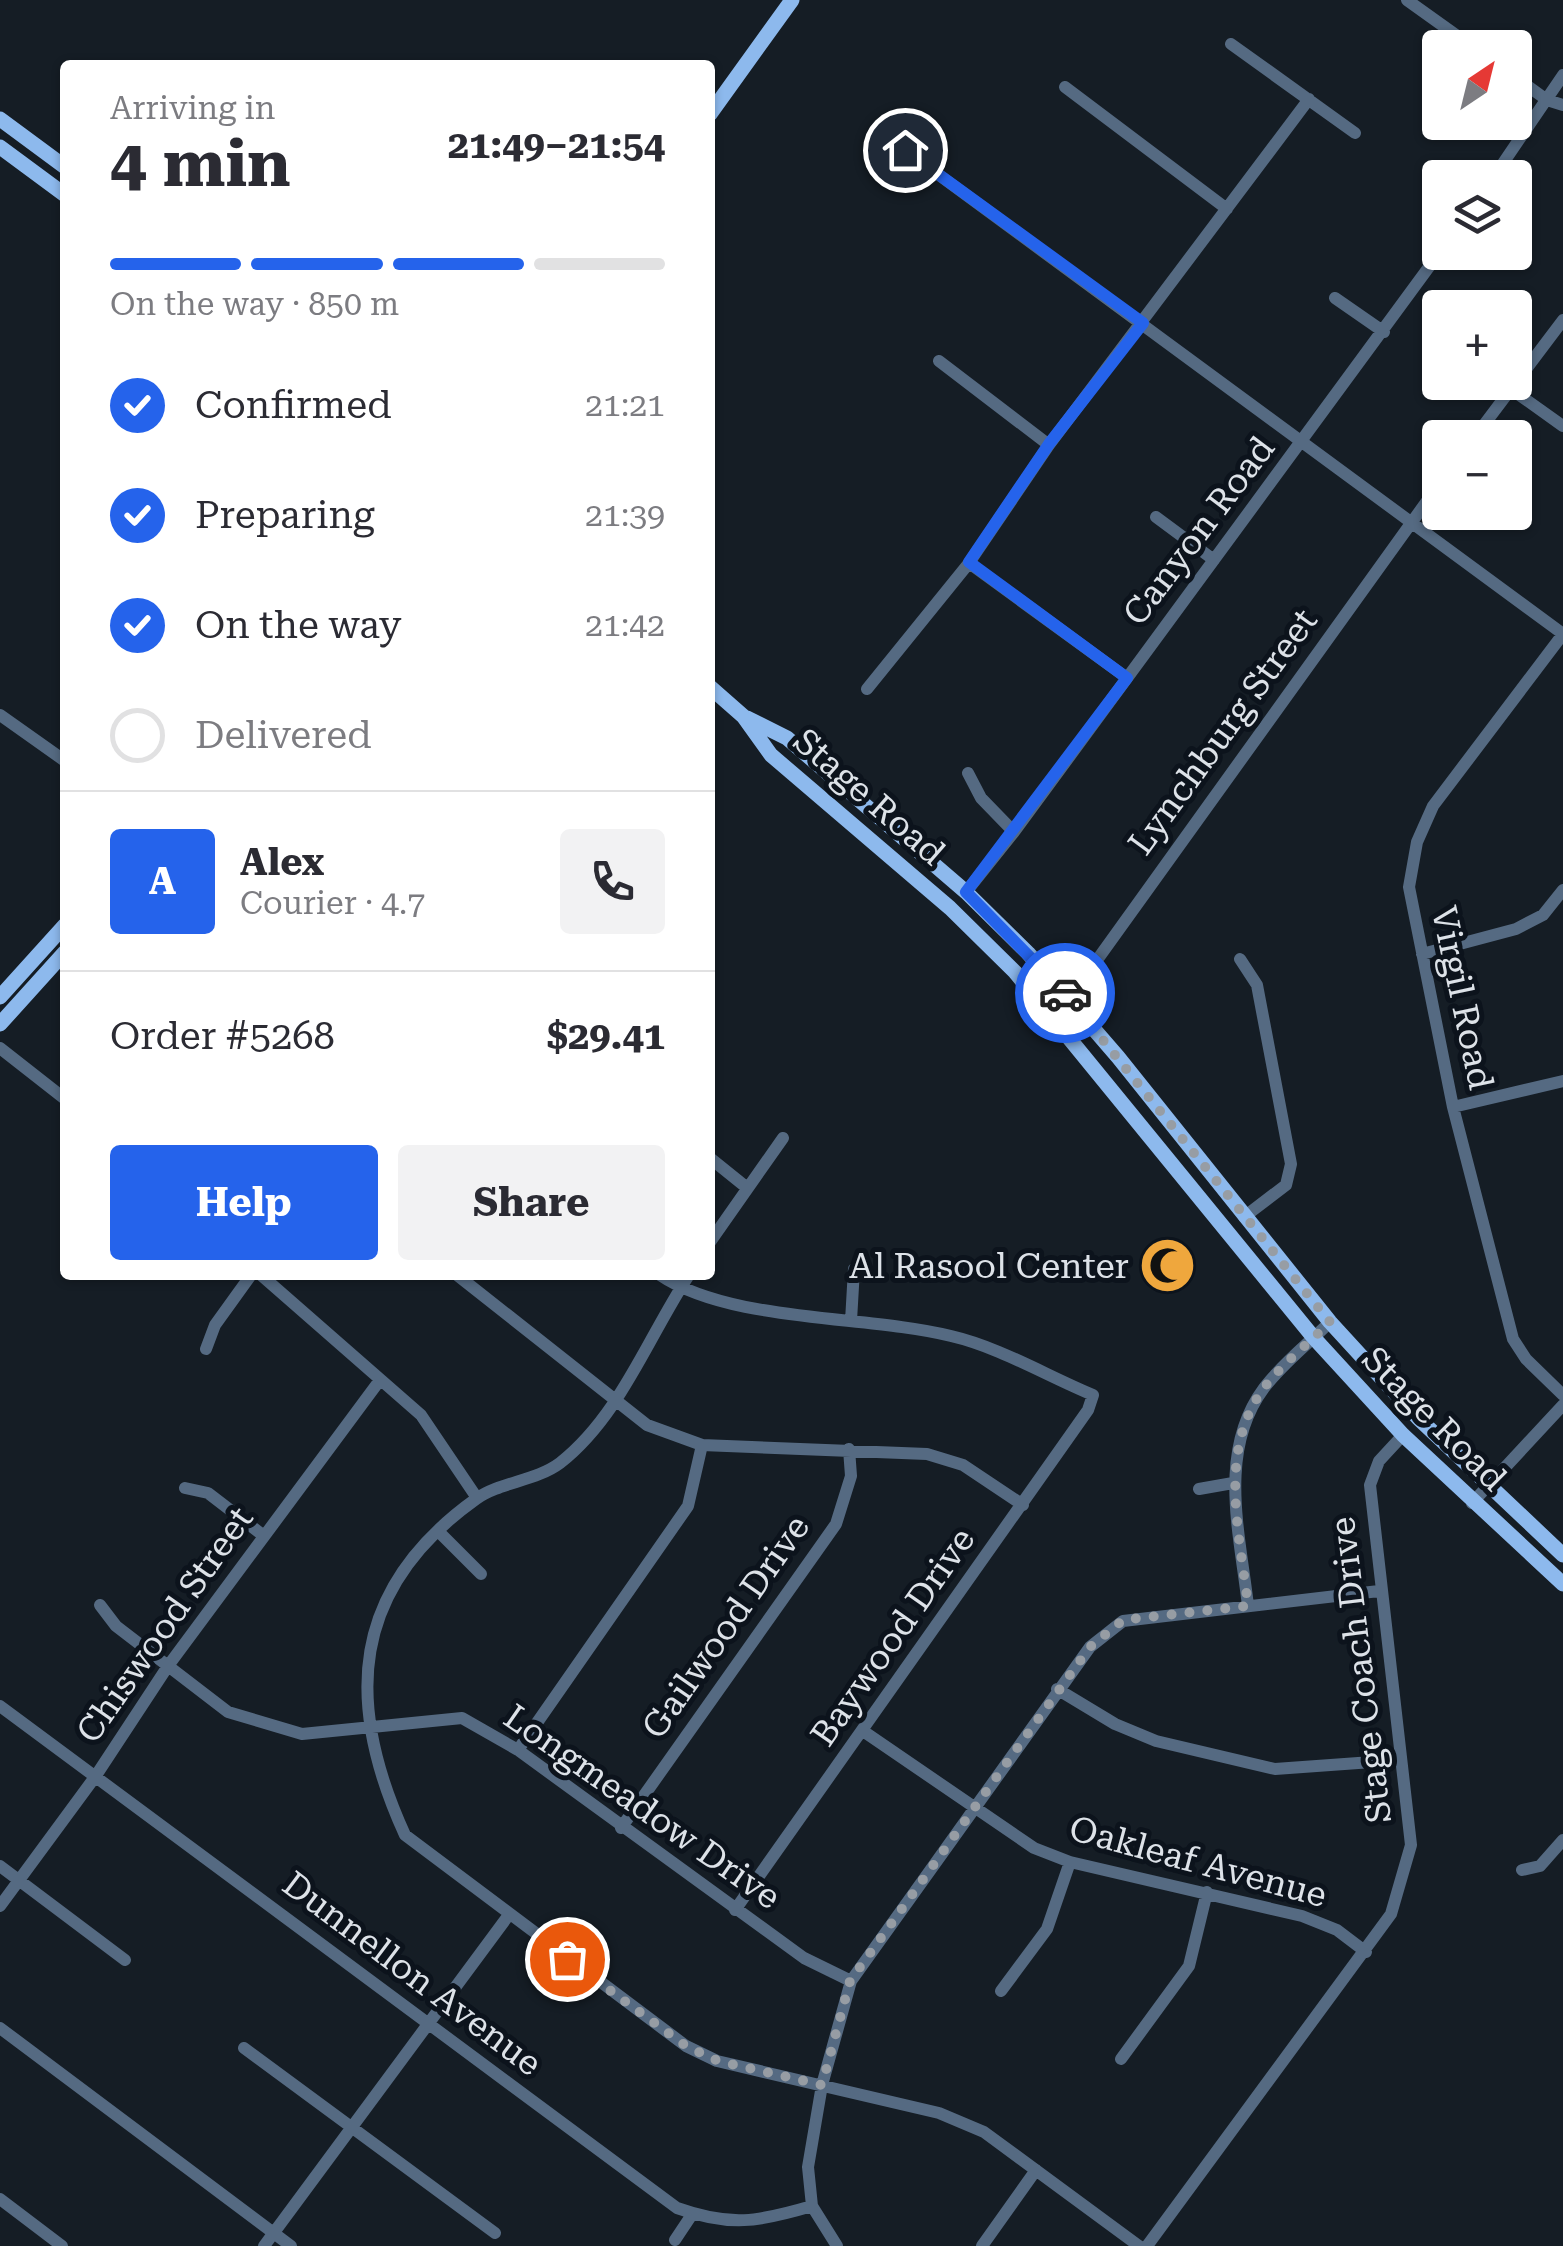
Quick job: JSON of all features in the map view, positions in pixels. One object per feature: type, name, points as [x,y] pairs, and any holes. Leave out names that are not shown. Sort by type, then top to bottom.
[{"type":"main road","points":[[715,107],[792,0]]},
{"type":"main road","points":[[0,119],[60,164]]},
{"type":"main road","points":[[0,147],[60,191]]},
{"type":"main road","name":"Stage Road","points":[[715,691],[743,716],[771,755],[950,908],[1052,1012],[1314,1338],[1403,1435],[1563,1584]]},
{"type":"main road","name":"Stage Road","points":[[743,716],[787,738],[966,892],[1069,998],[1330,1322],[1488,1486],[1563,1555]]},
{"type":"main road","points":[[0,997],[60,931]]},
{"type":"main road","points":[[0,1024],[60,958]]},
{"type":"street","points":[[1408,0],[1449,30]]},
{"type":"street","points":[[1231,44],[1355,133]]},
{"type":"street","points":[[1505,160],[1563,75]]},
{"type":"street","points":[[1065,87],[1227,209]]},
{"type":"street","points":[[1532,89],[1563,105]]},
{"type":"street","points":[[867,689],[969,562],[1049,444],[1309,99]]},
{"type":"street","points":[[905,150],[1563,634]]},
{"type":"street","name":"Canyon Road","points":[[966,892],[1427,270]]},
{"type":"street","points":[[1336,298],[1384,332]]},
{"type":"street","points":[[1532,361],[1563,320]]},
{"type":"street","points":[[939,361],[1049,444]]},
{"type":"street","points":[[1488,420],[1503,400]]},
{"type":"street","points":[[1526,400],[1563,426]]},
{"type":"street","name":"Lynchburg Street","points":[[1052,1012],[1069,998],[1422,507]]},
{"type":"street","points":[[1156,517],[1214,560]]},
{"type":"street","points":[[969,562],[1127,678]]},
{"type":"street","name":"Virgil Road","points":[[1563,634],[1434,806],[1417,842],[1408,887],[1453,1106],[1514,1339],[1526,1359],[1563,1395]]},
{"type":"street","points":[[0,715],[60,757]]},
{"type":"street","points":[[968,774],[981,798],[1014,832]]},
{"type":"street","points":[[1422,954],[1516,928],[1542,916],[1563,890]]},
{"type":"street","points":[[1240,959],[1257,985],[1292,1164],[1286,1185],[1244,1216]]},
{"type":"street","points":[[0,1048],[60,1096]]},
{"type":"street","points":[[1453,1106],[1563,1081]]},
{"type":"street","points":[[715,1234],[783,1138]]},
{"type":"street","points":[[715,1162],[746,1188]]},
{"type":"street","points":[[667,1280],[680,1289],[729,1302],[851,1321],[854,1269]]},
{"type":"street","points":[[206,1350],[215,1325],[247,1280]]},
{"type":"street","points":[[267,1280],[421,1414],[477,1498]]},
{"type":"street","points":[[463,1280],[646,1425],[702,1445],[927,1454],[963,1465],[1023,1506]]},
{"type":"street","points":[[686,1280],[615,1402],[558,1464],[477,1498],[417,1549],[391,1584],[373,1626],[367,1673],[372,1726],[386,1794],[406,1835],[508,1916],[686,2046],[718,2061],[939,2113],[984,2132],[1139,2246]]},
{"type":"street","name":"Baywood Drive","points":[[735,1910],[1023,1506],[1088,1410],[1093,1395],[953,1336],[851,1321]]},
{"type":"street","points":[[1248,1606],[1233,1482],[1243,1422],[1265,1386],[1330,1322]]},
{"type":"street","name":"Chiswood Street","points":[[0,1906],[95,1776],[168,1666],[380,1380]]},
{"type":"street","points":[[1472,1502],[1563,1406]]},
{"type":"street","name":"Stage Coach Drive","points":[[1147,2246],[1392,1914],[1411,1845],[1379,1591],[1370,1485],[1380,1461],[1403,1435]]},
{"type":"street","points":[[518,1750],[688,1506],[702,1445]]},
{"type":"street","name":"Gailwood Drive","points":[[622,1828],[836,1524],[851,1476],[849,1449]]},
{"type":"street","points":[[1199,1489],[1233,1482]]},
{"type":"street","points":[[185,1488],[208,1493],[264,1536]]},
{"type":"street","points":[[440,1533],[482,1574]]},
{"type":"street","points":[[836,2246],[812,2206],[808,2167],[822,2085],[850,1981],[1090,1647],[1123,1620],[1379,1591]]},
{"type":"street","name":"Longmeadow Drive","points":[[100,1605],[116,1626],[228,1712],[302,1734],[462,1718],[518,1750],[804,1958],[850,1981]]},
{"type":"street","points":[[1057,1688],[1115,1724],[1156,1741],[1275,1768],[1400,1760]]},
{"type":"street","name":"Dunnellon Avenue","points":[[0,1706],[677,2208],[716,2222],[762,2221],[812,2206]]},
{"type":"street","name":"Oakleaf Avenue","points":[[863,1731],[1034,1848],[1070,1862],[1302,1916],[1337,1930],[1366,1952]]},
{"type":"street","points":[[1522,1870],[1540,1866],[1563,1840]]},
{"type":"street","points":[[1002,1991],[1047,1929],[1070,1862]]},
{"type":"street","points":[[0,1866],[125,1960]]},
{"type":"street","points":[[1121,2059],[1190,1966],[1207,1892]]},
{"type":"street","points":[[264,2246],[508,1916]]},
{"type":"street","points":[[0,2028],[291,2246]]},
{"type":"street","points":[[244,2048],[495,2233]]},
{"type":"street","points":[[982,2246],[1036,2170]]},
{"type":"street","points":[[0,2199],[62,2246]]},
{"type":"street","points":[[675,2240],[693,2214]]},
{"type":"way so far","points":[[567,1959],[686,2046],[718,2061],[822,2085],[850,1981],[1090,1647],[1123,1620],[1248,1606],[1233,1482],[1243,1422],[1265,1386],[1330,1322],[1065,993]]},
{"type":"place","name":"Al Rasool Center","points":[[1168,1266]]},
{"type":"route","points":[[905,150],[1143,323],[1049,444],[969,562],[1127,678],[966,892],[1065,993]]}]
